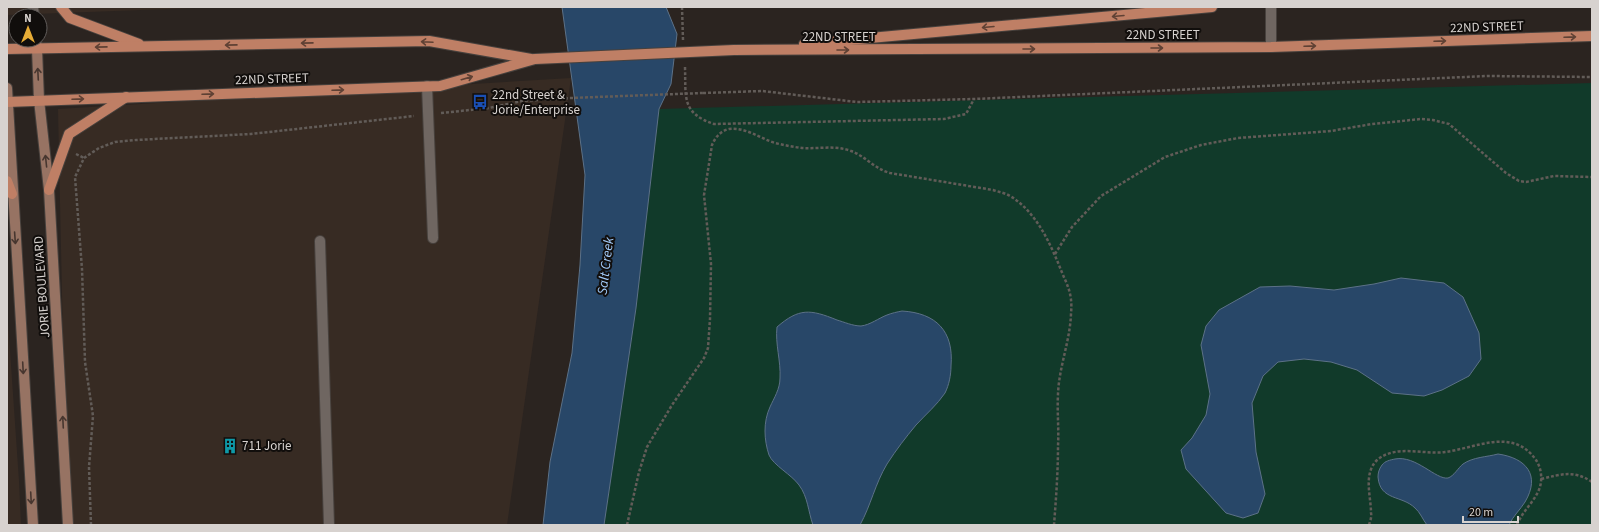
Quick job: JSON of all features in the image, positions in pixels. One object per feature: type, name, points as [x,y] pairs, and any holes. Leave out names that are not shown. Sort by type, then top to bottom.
[{"type":"main road","points":[[61,7],[70,18],[145,46]]},
{"type":"main road","name":"22ND STREET","points":[[734,50],[1212,7]]},
{"type":"main road","name":"22ND STREET","points":[[48,44],[145,46],[429,41],[535,59],[734,50],[1271,47],[1592,36]]},
{"type":"main road","name":"JORIE BOULEVARD","points":[[36,48],[39,100],[49,190],[68,525]]},
{"type":"main road","name":"22ND STREET","points":[[7,102],[440,86],[535,59]]},
{"type":"main road","name":"JORIE BOULEVARD","points":[[7,88],[12,194],[33,525]]},
{"type":"main road","points":[[49,190],[69,134],[126,97]]},
{"type":"main road","points":[[7,181],[12,194]]},
{"type":"street","points":[[1271,7],[1271,47]]},
{"type":"street","points":[[427,86],[433,238]]},
{"type":"street","points":[[320,241],[329,525]]},
{"type":"path","points":[[91,525],[88,467],[93,416],[85,362],[82,269],[75,178],[84,158],[99,148],[115,142],[251,134],[489,108],[522,101],[570,98],[762,91],[857,102],[974,99],[1487,76],[1592,77]]},
{"type":"path","points":[[686,101],[690,110],[701,119],[714,124],[944,119],[966,114],[974,99]]},
{"type":"path","points":[[1055,254],[1072,227],[1101,196],[1165,157],[1214,142],[1238,138],[1331,131],[1421,119],[1433,120],[1449,124],[1506,173],[1519,180],[1526,182],[1554,176],[1592,177]]},
{"type":"path","points":[[626,525],[639,472],[647,448],[672,404],[704,358],[708,348],[710,337],[711,264],[704,195],[712,145],[715,138],[728,129],[743,130],[761,138],[789,146],[802,148],[840,148],[852,151],[880,170],[890,173],[993,190],[1010,196],[1020,204],[1036,222],[1045,234],[1068,284],[1072,312],[1067,344],[1062,363],[1058,394],[1058,446],[1054,525]]},
{"type":"path","points":[[1369,525],[1372,514],[1369,486],[1372,469],[1377,461],[1392,453],[1414,450],[1440,453],[1504,441],[1518,444],[1532,455],[1539,464],[1541,479],[1538,491],[1521,516],[1517,525]]},
{"type":"path","points":[[1541,479],[1563,474],[1573,474],[1583,476],[1592,482]]},
{"type":"shaded area","points":[[7,7],[222,7],[48,13],[48,8],[8,8],[7,15]]},
{"type":"shaded area","points":[[571,78],[507,525],[67,525],[58,109]]},
{"type":"shaded area","points":[[7,307],[19,481],[21,525],[7,525]]},
{"type":"green space","points":[[1592,83],[1592,525],[604,525],[636,308],[659,109]]},
{"type":"water","name":"Salt Creek","points":[[562,7],[666,7],[677,34],[671,84],[659,109],[636,308],[604,525],[543,525],[550,462],[572,353],[580,265],[585,175]]},
{"type":"water","points":[[1401,278],[1444,283],[1463,297],[1479,333],[1481,359],[1469,376],[1442,390],[1424,396],[1392,393],[1357,370],[1331,362],[1304,359],[1278,362],[1263,376],[1252,403],[1256,452],[1265,494],[1258,513],[1243,518],[1226,513],[1186,469],[1181,450],[1192,438],[1206,415],[1210,394],[1201,345],[1206,326],[1219,310],[1260,287],[1290,286],[1334,290]]},
{"type":"water","points":[[902,311],[914,313],[933,320],[946,334],[951,354],[951,373],[945,393],[916,425],[887,464],[879,479],[860,525],[813,525],[802,490],[796,481],[771,459],[766,443],[766,419],[780,382],[777,327],[792,316],[805,312],[812,312],[849,324],[861,326],[889,314]]},
{"type":"water","points":[[1498,454],[1516,459],[1528,469],[1531,476],[1530,492],[1509,525],[1427,525],[1415,508],[1410,504],[1387,494],[1380,485],[1378,477],[1378,472],[1382,465],[1395,459],[1410,461],[1443,478],[1448,478],[1467,462]]},
{"type":"place","name":"22nd Street & Jorie/Enterprise","points":[[480,102]]},
{"type":"place","name":"711 Jorie","points":[[230,446]]}]
